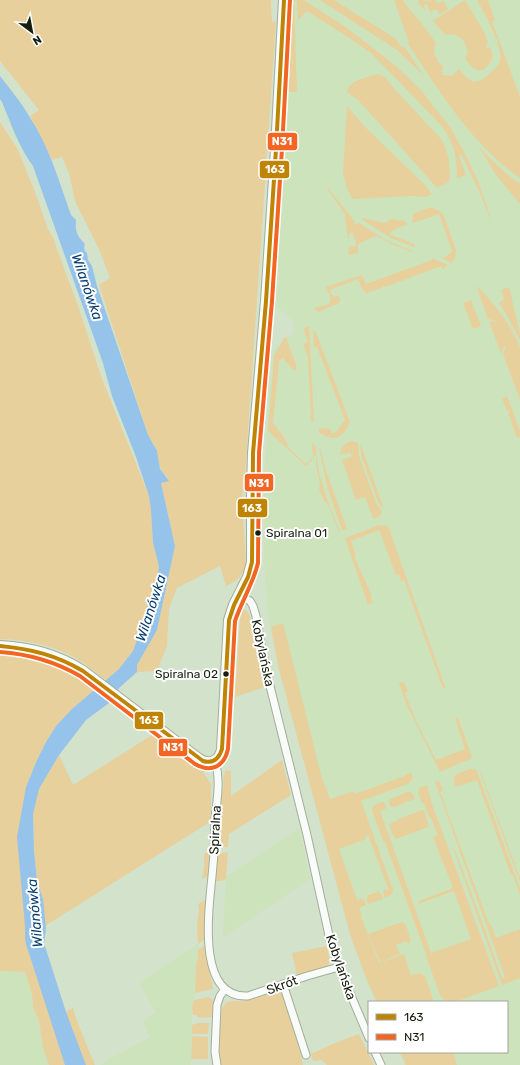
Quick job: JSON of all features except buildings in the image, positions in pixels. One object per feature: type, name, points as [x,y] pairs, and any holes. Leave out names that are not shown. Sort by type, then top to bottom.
[{"type":"street","points":[[0,646],[25,648],[49,654],[76,666],[202,761],[209,763],[215,761],[220,756],[222,749],[229,620],[234,605],[248,577],[252,562],[253,453],[266,301],[284,0]]},
{"type":"street","name":"Kobylańska","points":[[239,595],[250,602],[256,616],[269,682],[308,834],[330,940],[368,1036]]},
{"type":"street","name":"Spiralna","points":[[215,761],[218,772],[218,783],[208,942],[212,965],[218,980],[225,989]]},
{"type":"street","name":"Skrót","points":[[225,989],[239,996],[248,996],[307,976],[340,967]]},
{"type":"street","points":[[283,984],[306,1055]]},
{"type":"street","points":[[217,1065],[215,1052],[217,1005],[220,996],[225,989]]},
{"type":"street","points":[[375,1053],[381,1065]]},
{"type":"shaded area","points":[[0,0],[271,0],[272,22],[276,21],[245,476],[242,498],[246,566],[238,578],[226,586],[220,566],[177,588],[169,608],[167,646],[157,671],[137,672],[137,665],[157,630],[175,546],[161,483],[169,480],[160,469],[157,451],[148,435],[99,285],[110,278],[99,249],[75,201],[69,173],[62,157],[52,160],[30,116],[39,110],[0,61]]},
{"type":"shaded area","points":[[290,0],[520,0],[520,1065],[405,1065],[399,1053],[508,1053],[508,1001],[376,1001],[368,986],[350,935],[278,666],[267,606],[264,557],[264,477],[272,356],[277,345],[280,346],[284,338],[294,333],[296,329],[293,320],[276,306]]},
{"type":"shaded area","points":[[290,0],[304,0],[347,28],[396,66],[420,89],[450,127],[464,152],[478,181],[492,224],[480,193],[461,154],[459,156],[466,175],[457,178],[454,150],[441,125],[371,53],[307,11],[298,19],[297,1],[294,2],[297,92],[286,92]]},
{"type":"shaded area","points":[[320,0],[334,0],[395,38],[402,48],[404,46],[424,76],[397,50]]},
{"type":"shaded area","points":[[394,0],[403,0],[436,43],[434,52],[438,60],[437,61],[443,66],[442,75],[452,76],[459,69],[467,78],[474,82],[482,80],[499,64],[500,60],[497,38],[496,39],[477,0],[488,0],[495,20],[492,21],[520,97],[520,178],[487,150],[458,117],[445,99],[408,44],[409,43]]},
{"type":"shaded area","points":[[418,0],[435,0],[438,4],[443,0],[448,9],[439,15],[437,9],[430,12],[427,4],[424,5],[426,12],[419,4]]},
{"type":"shaded area","points":[[465,0],[486,35],[488,43],[486,46],[487,48],[490,47],[493,53],[489,65],[480,70],[472,67],[465,59],[468,51],[462,39],[453,35],[445,35],[433,21]]},
{"type":"shaded area","points":[[378,74],[385,77],[442,140],[449,160],[449,182],[437,188],[359,101],[347,92],[348,88],[355,82]]},
{"type":"shaded area","points":[[347,106],[364,126],[425,185],[432,194],[426,197],[413,196],[352,199],[346,186],[343,172]]},
{"type":"shaded area","points":[[0,122],[18,150],[35,192],[78,306],[102,379],[149,496],[153,543],[159,566],[157,580],[133,651],[119,669],[106,680],[67,653],[29,642],[0,639]]},
{"type":"shaded area","points":[[479,147],[499,167],[520,184],[520,204],[496,175]]},
{"type":"shaded area","points":[[328,188],[356,224],[359,223],[384,239],[412,252],[376,236],[358,244],[358,253],[349,255],[348,248],[353,246],[355,247],[356,244],[353,233],[350,233],[348,241],[345,214],[327,189]]},
{"type":"shaded area","points":[[432,207],[441,212],[444,216],[456,250],[455,258],[451,263],[441,257],[446,257],[452,251],[439,214],[413,223],[412,220],[414,213]]},
{"type":"shaded area","points":[[361,219],[386,223],[390,219],[405,221],[408,224],[391,231],[390,235],[415,244],[414,247],[391,238]]},
{"type":"shaded area","points":[[432,258],[448,265],[442,270],[442,267],[439,267],[385,287],[383,286],[371,292],[371,290],[366,294],[358,279],[330,290],[330,294],[332,294],[333,297],[339,295],[340,301],[337,304],[318,312],[314,308],[329,304],[331,299],[326,287],[362,275],[366,284],[432,260]]},
{"type":"shaded area","points":[[476,285],[501,314],[512,331],[520,348],[520,400],[503,354],[506,347],[504,347],[501,354],[489,321],[497,321],[488,319]]},
{"type":"shaded area","points":[[509,287],[520,333],[520,340],[499,303],[504,299],[501,290]]},
{"type":"shaded area","points":[[471,300],[481,326],[473,329],[463,303]]},
{"type":"shaded area","points":[[309,326],[314,421],[311,421],[308,357],[303,344],[308,342],[303,329]]},
{"type":"shaded area","points":[[313,329],[316,333],[350,422],[343,433],[335,438],[319,433],[319,428],[330,429],[332,434],[336,432],[345,420],[317,347],[314,347]]},
{"type":"shaded area","points":[[286,337],[297,368],[296,370],[293,370],[283,358],[279,361],[273,423],[284,437],[288,447],[306,464],[313,457],[313,442],[314,446],[316,445],[318,468],[321,479],[340,532],[319,489],[320,484],[316,465],[316,455],[306,466],[268,431],[274,356]]},
{"type":"shaded area","points":[[507,396],[520,431],[520,437],[517,438],[508,413],[509,410],[507,411],[502,398]]},
{"type":"shaded area","points":[[352,441],[358,443],[359,456],[376,503],[382,512],[381,515],[376,518],[373,518],[365,497],[356,500],[342,460],[352,456],[350,452],[340,455],[343,446]]},
{"type":"shaded area","points":[[360,445],[383,509],[378,502],[361,455]]},
{"type":"shaded area","points":[[319,448],[347,529],[342,530],[328,490]]},
{"type":"shaded area","points":[[379,525],[388,526],[446,689],[442,686],[404,580],[401,581],[399,574],[396,575],[379,530],[351,541],[356,555],[354,556],[372,596],[371,598],[373,603],[368,605],[345,538]]},
{"type":"shaded area","points":[[244,609],[248,612],[250,617],[265,687],[235,697],[240,621],[241,613]]},
{"type":"shaded area","points":[[283,623],[321,775],[330,799],[354,791],[355,794],[402,777],[411,772],[413,778],[408,784],[361,801],[393,890],[392,894],[385,898],[383,892],[384,890],[382,890],[386,889],[387,891],[388,888],[368,835],[365,836],[366,839],[339,849],[357,900],[359,901],[363,897],[362,899],[364,899],[366,905],[359,908],[362,915],[361,917],[379,963],[404,954],[411,975],[419,973],[425,976],[434,1001],[377,1001],[367,980],[350,934],[278,665],[271,627]]},
{"type":"shaded area","points":[[0,651],[27,653],[54,660],[74,669],[98,687],[72,709],[56,726],[37,760],[26,787],[25,938],[49,1013],[70,1065],[49,1065],[43,1047],[39,1021],[33,1007],[32,994],[25,972],[0,971]]},
{"type":"shaded area","points":[[403,682],[408,691],[405,693],[417,723],[436,760],[465,749],[455,718],[458,718],[472,757],[470,759],[440,772],[407,706],[399,683]]},
{"type":"shaded area","points":[[152,735],[202,770],[211,784],[211,822],[45,926],[43,899],[37,881],[34,850],[33,814],[39,789],[59,755],[73,785]]},
{"type":"shaded area","points":[[282,760],[291,795],[229,834],[228,847],[219,846],[217,820],[226,770],[231,771],[231,796]]},
{"type":"shaded area","points":[[469,769],[476,769],[520,888],[520,895],[513,875],[511,875],[477,780],[455,787],[454,779],[456,775]]},
{"type":"shaded area","points":[[479,770],[520,878],[520,882]]},
{"type":"shaded area","points":[[439,781],[443,790],[440,792],[489,924],[491,924],[496,938],[520,929],[520,978],[502,985],[452,845],[502,978],[505,977],[435,782]]},
{"type":"shaded area","points":[[427,785],[432,804],[499,986],[458,1001],[445,1001],[440,995],[372,810],[376,804],[381,802],[385,803],[387,808],[380,811],[431,953],[471,939],[454,891],[418,904],[419,901],[453,888],[433,837],[438,835],[424,803],[422,803],[418,793],[419,788]]},
{"type":"shaded area","points":[[410,792],[415,799],[394,807],[390,807],[390,799]]},
{"type":"shaded area","points":[[422,810],[424,811],[429,826],[396,839],[392,834],[389,824]]},
{"type":"shaded area","points":[[299,828],[310,879],[223,937],[226,877]]},
{"type":"shaded area","points":[[209,852],[208,876],[202,879],[204,853]]},
{"type":"shaded area","points":[[228,852],[226,879],[216,881],[217,856],[218,854]]},
{"type":"shaded area","points":[[380,891],[379,894],[381,893],[383,899],[368,904],[366,898],[368,898],[366,896]]},
{"type":"shaded area","points":[[205,900],[207,909],[204,940],[198,944],[198,904]]},
{"type":"shaded area","points":[[402,922],[406,925],[411,941],[408,944],[407,941],[396,945],[400,954],[380,962],[368,934]]},
{"type":"shaded area","points":[[198,944],[195,993],[192,1008],[191,1065],[102,1065],[101,1064],[150,1037],[143,1021],[156,1012],[139,983]]},
{"type":"shaded area","points":[[205,946],[213,989],[195,993],[198,949]]},
{"type":"shaded area","points":[[327,946],[329,963],[325,967],[297,975],[292,953]]},
{"type":"shaded area","points":[[0,971],[25,972],[32,994],[33,1007],[39,1021],[43,1047],[49,1065],[0,1065]]},
{"type":"shaded area","points":[[277,991],[281,993],[284,998],[303,1065],[220,1065],[218,1047],[222,1008],[227,1002],[250,1000]]},
{"type":"shaded area","points":[[208,997],[213,1000],[212,1017],[199,1018],[196,1015],[193,1015],[192,1008],[194,1000]]},
{"type":"shaded area","points":[[73,1008],[95,1065],[85,1065],[83,1058],[60,1027],[66,1012]]},
{"type":"shaded area","points":[[198,1023],[209,1023],[208,1034],[192,1034],[192,1025]]},
{"type":"shaded area","points":[[359,1034],[374,1065],[327,1065],[322,1060],[313,1061],[311,1054]]},
{"type":"shaded area","points":[[192,1036],[208,1037],[208,1059],[191,1059]]},
{"type":"shaded area","points":[[400,1053],[453,1053],[457,1065],[406,1065]]},
{"type":"water","name":"Wilanówka","points":[[0,76],[36,127],[53,164],[71,215],[76,220],[77,234],[85,244],[85,251],[92,266],[97,286],[148,435],[157,451],[160,469],[169,481],[161,483],[175,546],[157,630],[137,665],[137,672],[119,688],[113,700],[86,720],[59,755],[39,789],[33,814],[37,881],[43,899],[46,928],[44,943],[66,1012],[86,1065],[65,1065],[26,944],[17,837],[26,787],[46,742],[56,726],[72,709],[119,669],[133,651],[157,580],[159,566],[153,543],[149,496],[136,457],[112,396],[103,363],[33,166],[19,143],[0,99]]},
{"type":"transit line","name":"163","points":[[0,646],[43,654],[73,665],[203,761],[213,761],[221,753],[229,620],[234,605],[248,577],[252,562],[253,453],[266,301],[284,0]]},
{"type":"transit line","name":"N31","points":[[0,652],[21,654],[41,659],[61,666],[80,676],[195,764],[201,767],[216,767],[226,755],[228,749],[235,621],[258,563],[259,453],[272,301],[290,0]]},
{"type":"place","name":"Spiralna 01","points":[[258,533]]},
{"type":"place","name":"Spiralna 02","points":[[226,674]]}]
